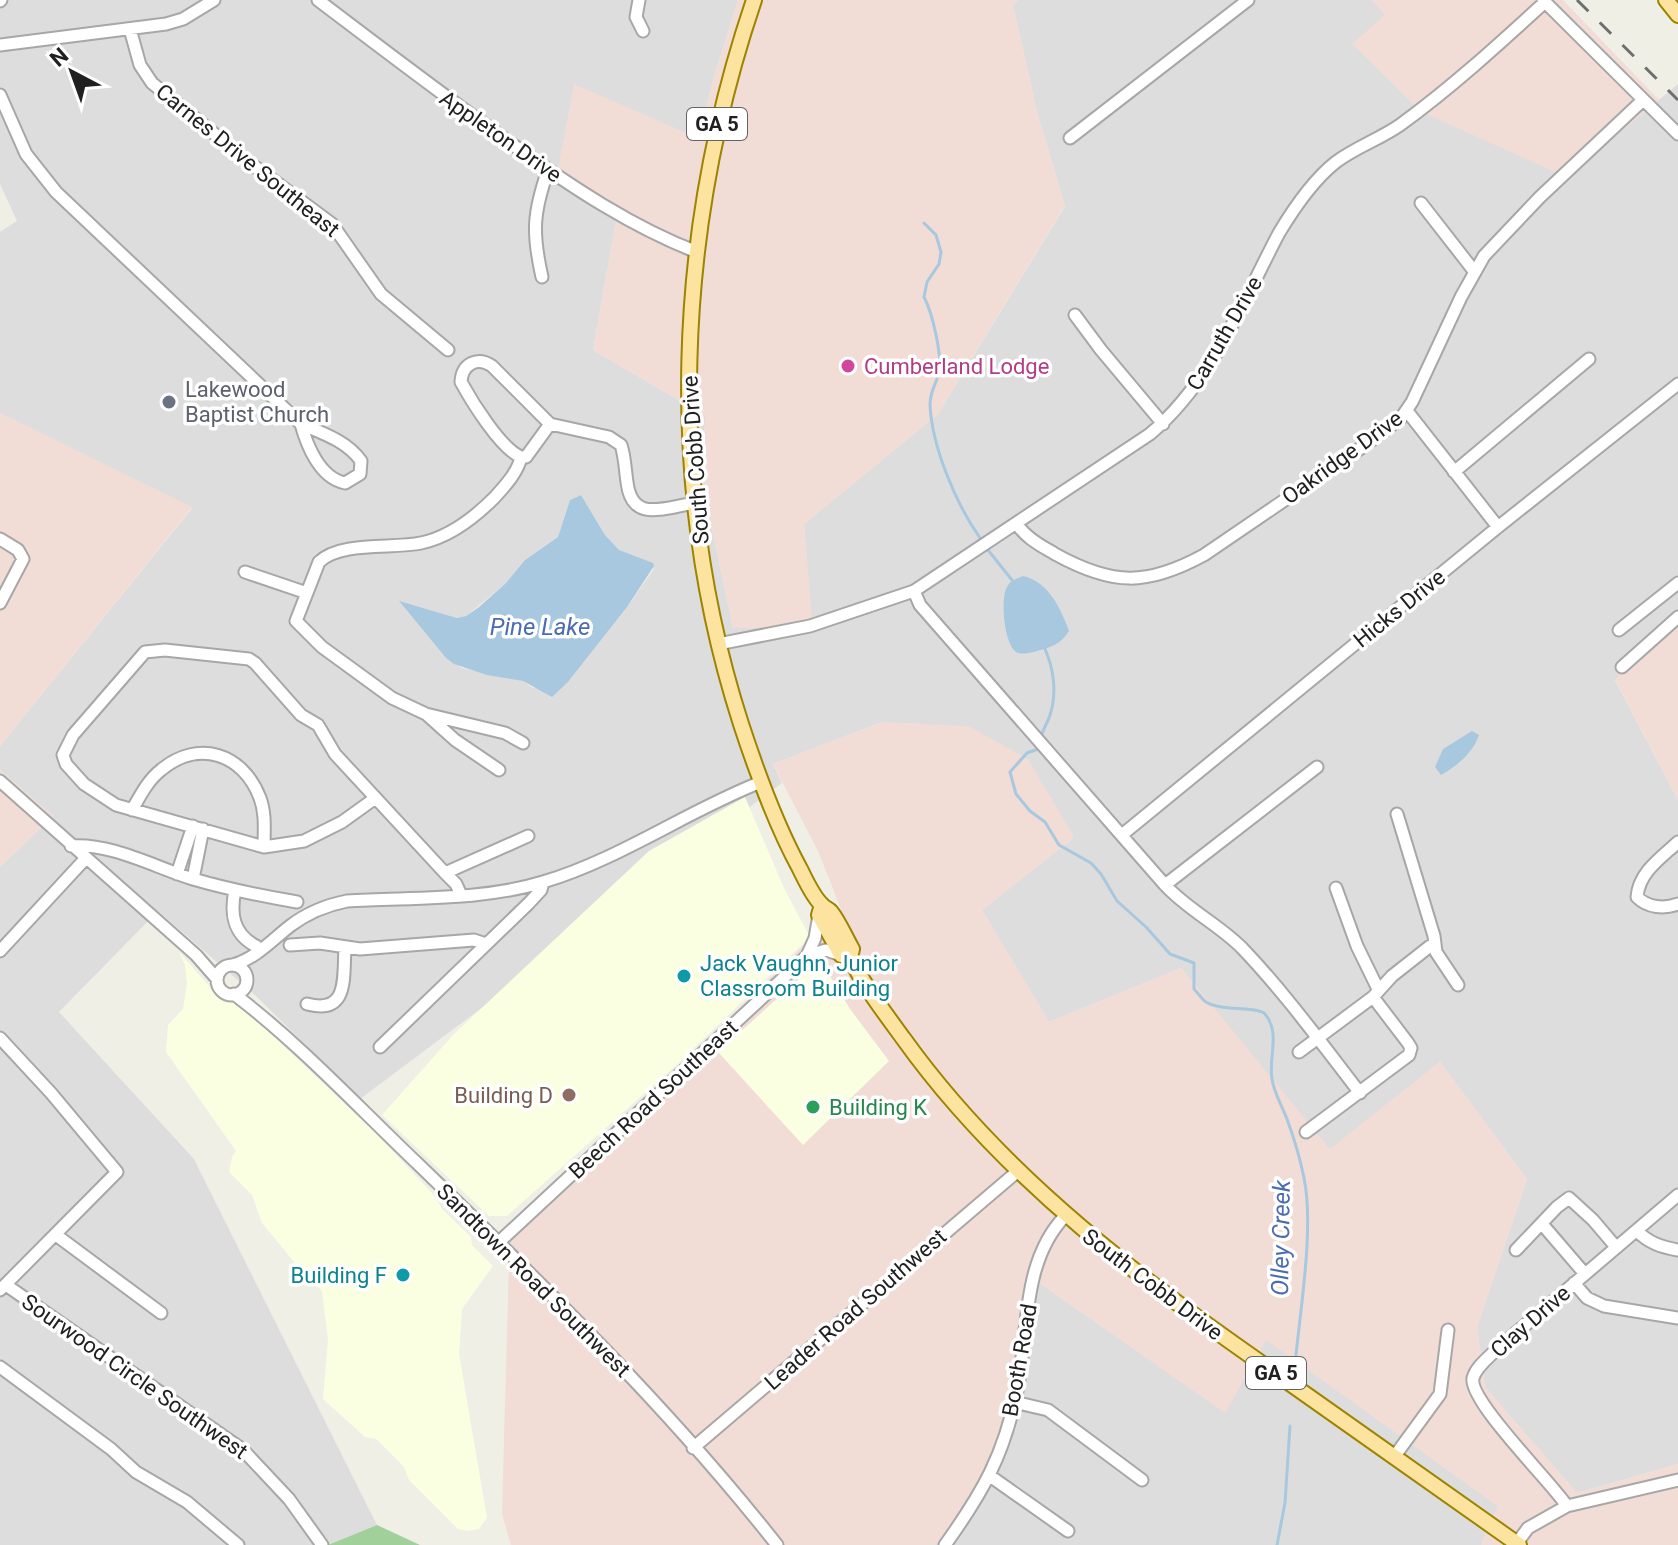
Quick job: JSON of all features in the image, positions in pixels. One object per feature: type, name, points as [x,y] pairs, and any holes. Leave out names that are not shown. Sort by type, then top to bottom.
[{"type":"main road","name":"South Cobb Drive","points":[[754,0],[734,61],[715,136],[697,252],[689,355],[689,412],[703,571],[718,644],[761,782],[799,868],[820,910],[830,909],[852,949],[845,956],[930,1075],[1018,1171],[1065,1216],[1197,1318],[1518,1544]]},
{"type":"main road","points":[[1666,0],[1678,15]]},
{"type":"street","points":[[0,45],[166,24],[183,19],[214,0]]},
{"type":"street","name":"Appleton Drive","points":[[318,0],[444,97],[548,170],[595,200],[676,244],[697,252]]},
{"type":"street","points":[[639,0],[636,17],[643,31]]},
{"type":"street","points":[[1070,138],[1248,0]]},
{"type":"street","points":[[1544,1],[1678,134]]},
{"type":"street","name":"Carruth Drive","points":[[718,644],[810,626],[914,591],[1163,424],[1208,367],[1279,233],[1313,186],[1334,163],[1398,126],[1430,101],[1476,64],[1544,1]]},
{"type":"street","name":"Carnes Drive Southeast","points":[[130,29],[140,65],[152,83],[250,163],[332,224],[381,294],[448,350]]},
{"type":"street","points":[[0,95],[26,154],[56,192],[301,424],[351,449],[361,461],[360,474],[356,479],[345,483],[327,474],[313,454],[301,424]]},
{"type":"street","name":"Oakridge Drive","points":[[1016,523],[1028,538],[1076,565],[1120,578],[1140,579],[1165,574],[1204,555],[1361,448],[1407,411],[1474,271],[1503,234],[1642,101]]},
{"type":"street","points":[[542,277],[534,245],[534,222],[548,170]]},
{"type":"street","points":[[1421,203],[1474,271]]},
{"type":"street","points":[[1075,315],[1163,424]]},
{"type":"street","points":[[1454,472],[1589,359]]},
{"type":"street","points":[[550,424],[526,457],[513,453],[460,377],[477,360],[483,360],[550,424],[609,437],[621,445],[629,499],[637,507],[648,511],[696,503]]},
{"type":"street","name":"Hicks Drive","points":[[1123,834],[1678,384]]},
{"type":"street","points":[[1407,411],[1498,527]]},
{"type":"street","points":[[521,457],[519,466],[500,491],[460,528],[424,543],[340,550],[319,562],[296,621],[322,647],[392,698],[426,714],[505,733],[523,743]]},
{"type":"street","points":[[0,539],[18,550],[23,559],[0,603]]},
{"type":"street","points":[[245,572],[307,593]]},
{"type":"street","points":[[1619,630],[1678,583]]},
{"type":"street","points":[[914,591],[920,605],[1165,885],[1184,904],[1241,947],[1360,1093]]},
{"type":"street","points":[[1622,667],[1678,617]]},
{"type":"street","points":[[374,799],[342,822],[304,841],[264,847],[132,810],[99,796],[72,771],[63,755],[73,735],[145,652],[165,650],[249,659],[301,715],[318,725],[335,754],[456,884],[461,895]]},
{"type":"street","points":[[426,714],[455,740],[499,770]]},
{"type":"street","points":[[132,810],[152,779],[169,764],[189,754],[218,754],[238,765],[255,787],[265,820],[264,847]]},
{"type":"street","points":[[1165,885],[1317,767]]},
{"type":"street","points":[[0,781],[210,968],[223,992],[242,988],[271,943]]},
{"type":"street","points":[[217,979],[220,971],[250,958],[301,918],[337,903],[461,895],[543,882],[598,860],[761,782]]},
{"type":"street","points":[[1397,814],[1434,936],[1436,952],[1458,985]]},
{"type":"street","points":[[177,874],[198,828]]},
{"type":"street","points":[[193,879],[198,828]]},
{"type":"street","points":[[445,873],[528,836]]},
{"type":"street","points":[[1678,842],[1644,873],[1637,897],[1651,906],[1671,907],[1678,904]]},
{"type":"street","points":[[71,846],[85,845],[193,879],[297,902]]},
{"type":"street","points":[[0,951],[86,858]]},
{"type":"street","points":[[380,1047],[529,903],[541,890],[543,882]]},
{"type":"street","points":[[1306,1132],[1405,1060],[1411,1051],[1376,993],[1336,888]]},
{"type":"street","points":[[235,890],[232,903],[234,922],[243,937],[256,946]]},
{"type":"street","points":[[807,956],[820,910]]},
{"type":"street","points":[[290,945],[320,943],[345,948],[474,940],[486,944]]},
{"type":"street","points":[[1299,1052],[1376,993],[1434,943]]},
{"type":"street","points":[[183,944],[245,973],[242,988]]},
{"type":"street","points":[[307,1004],[326,1007],[337,1001],[342,986],[345,948]]},
{"type":"street","points":[[807,956],[826,950],[845,956]]},
{"type":"street","name":"Beech Road Southeast","points":[[499,1242],[807,956]]},
{"type":"street","name":"Sandtown Road Southwest","points":[[242,988],[276,1028],[499,1242],[616,1361],[777,1545]]},
{"type":"street","points":[[0,1038],[117,1172],[3,1287]]},
{"type":"street","name":"Leader Road Southwest","points":[[693,1448],[1018,1171]]},
{"type":"street","name":"Clay Drive","points":[[1567,1506],[1554,1487],[1501,1429],[1473,1386],[1473,1377],[1478,1367],[1678,1195]]},
{"type":"street","points":[[1516,1250],[1569,1198],[1616,1247]]},
{"type":"street","name":"Booth Road","points":[[946,1544],[990,1476],[1014,1402],[1034,1276],[1047,1239],[1065,1216]]},
{"type":"street","points":[[1542,1224],[1585,1274]]},
{"type":"street","points":[[1637,1231],[1647,1241],[1678,1250]]},
{"type":"street","points":[[56,1235],[161,1313]]},
{"type":"street","points":[[1574,1283],[1587,1298],[1604,1306],[1678,1318]]},
{"type":"street","name":"Sourwood Circle Southwest","points":[[3,1287],[243,1450],[289,1499],[322,1545]]},
{"type":"street","points":[[1394,1457],[1440,1394],[1448,1330]]},
{"type":"street","points":[[0,1367],[111,1449],[136,1472],[187,1502],[238,1545]]},
{"type":"street","points":[[1014,1402],[1048,1410],[1142,1480]]},
{"type":"street","points":[[990,1476],[1068,1531]]},
{"type":"street","points":[[1518,1544],[1528,1528],[1567,1506],[1678,1480]]},
{"type":"shaded area","points":[[0,0],[738,0],[698,139],[618,210],[593,350],[706,416],[700,473],[733,628],[812,628],[804,524],[938,414],[1065,206],[1037,112],[1013,5],[1018,0],[1372,0],[1566,177],[1678,84],[1678,622],[1615,680],[1678,800],[1678,1464],[1577,1493],[1485,1387],[1477,1327],[1527,1179],[1440,1062],[1330,1150],[1181,968],[1049,1022],[982,910],[1073,838],[882,722],[773,764],[782,783],[360,1099],[256,996],[158,911],[59,1012],[194,1159],[377,1525],[328,1545],[0,1545],[0,867],[53,816],[0,770],[0,746],[192,508],[0,413],[0,232],[17,221],[0,184]],"holes":[[[581,495],[605,535],[619,550],[654,569],[568,682],[533,688],[523,681],[462,668],[446,658],[400,602],[457,618],[466,616],[506,583],[525,560],[558,537],[570,500]]]},
{"type":"shaded area","points":[[738,0],[1018,0],[1013,5],[1037,112],[1065,205],[938,414],[804,524],[813,628],[733,628],[700,473],[706,416],[593,350],[618,210],[557,174],[574,84],[698,138]]},
{"type":"shaded area","points":[[1372,0],[1563,0],[1659,100],[1566,177],[1420,111],[1352,44],[1385,15]]},
{"type":"shaded area","points":[[0,413],[192,507],[0,746]]},
{"type":"shaded area","points":[[1678,622],[1678,800],[1615,679]]},
{"type":"shaded area","points":[[882,722],[968,726],[1028,759],[1074,837],[982,910],[1049,1022],[1181,968],[1330,1149],[1440,1062],[1527,1179],[1477,1327],[1485,1387],[1577,1493],[1678,1464],[1678,1545],[1481,1545],[1498,1506],[1266,1340],[1225,1413],[1035,1280],[1004,1441],[964,1506],[935,1545],[511,1545],[502,1514],[510,1224],[636,1109],[841,909],[818,851],[773,764]]},
{"type":"shaded area","points":[[0,770],[53,816],[0,867]]},
{"type":"shaded area","points":[[745,797],[784,888],[810,937],[672,1069],[507,1216],[489,1216],[382,1115],[453,1035],[649,851]]},
{"type":"shaded area","points":[[179,952],[211,988],[226,1000],[236,1001],[373,1130],[432,1193],[443,1210],[471,1237],[472,1245],[493,1266],[462,1309],[459,1354],[487,1518],[479,1529],[458,1529],[409,1480],[404,1467],[376,1439],[365,1437],[323,1399],[328,1340],[322,1291],[262,1223],[252,1195],[229,1172],[236,1151],[166,1052],[168,1025],[183,1009],[187,984],[185,965]]},
{"type":"shaded area","points":[[820,960],[850,1009],[889,1061],[803,1145],[718,1052]]},
{"type":"shaded area","points":[[1035,1280],[1225,1412],[1266,1339],[1498,1506],[1481,1545],[935,1545],[964,1506],[1004,1441]]},
{"type":"green space","points":[[377,1525],[420,1545],[328,1545]]},
{"type":"water","name":"Pine Lake","points":[[581,495],[605,535],[619,550],[654,566],[627,607],[568,682],[552,697],[523,681],[487,675],[454,664],[446,658],[399,601],[457,618],[466,616],[506,583],[525,560],[558,537],[570,500]]},
{"type":"water","points":[[1023,576],[1047,590],[1069,631],[1055,645],[1024,654],[1013,649],[1009,642],[1004,611],[1007,587]]},
{"type":"water","points":[[1472,731],[1479,735],[1472,748],[1459,763],[1441,775],[1435,767],[1443,749]]},
{"type":"waterway","name":"Olley Creek","points":[[924,223],[936,235],[941,252],[939,264],[927,282],[924,297],[934,324],[939,359],[938,375],[930,400],[935,439],[962,509],[980,538]]},
{"type":"waterway","name":"Olley Creek","points":[[988,550],[1012,580]]},
{"type":"waterway","name":"Olley Creek","points":[[1042,734],[1050,715],[1054,690],[1051,665],[1045,649]]},
{"type":"waterway","name":"Olley Creek","points":[[1038,749],[1027,753],[1010,772],[1016,794],[1030,811],[1045,822],[1059,845],[1091,863],[1117,901],[1170,954],[1194,963],[1194,989],[1204,1001],[1221,1007],[1255,1010],[1265,1014],[1270,1021],[1273,1084],[1297,1148],[1307,1197],[1306,1266],[1296,1355]]},
{"type":"waterway","name":"Olley Creek","points":[[1277,1545],[1285,1503],[1290,1426]]},
{"type":"railway","points":[[1577,0],[1678,100]]},
{"type":"place","name":"Cumberland Lodge","points":[[848,366]]},
{"type":"place","name":"Lakewood Baptist Church","points":[[169,402]]},
{"type":"place","name":"Jack Vaughn, Junior Classroom Building","points":[[684,976]]},
{"type":"place","name":"Building D","points":[[569,1095]]},
{"type":"place","name":"Building K","points":[[813,1107]]},
{"type":"place","name":"Building F","points":[[403,1275]]}]
